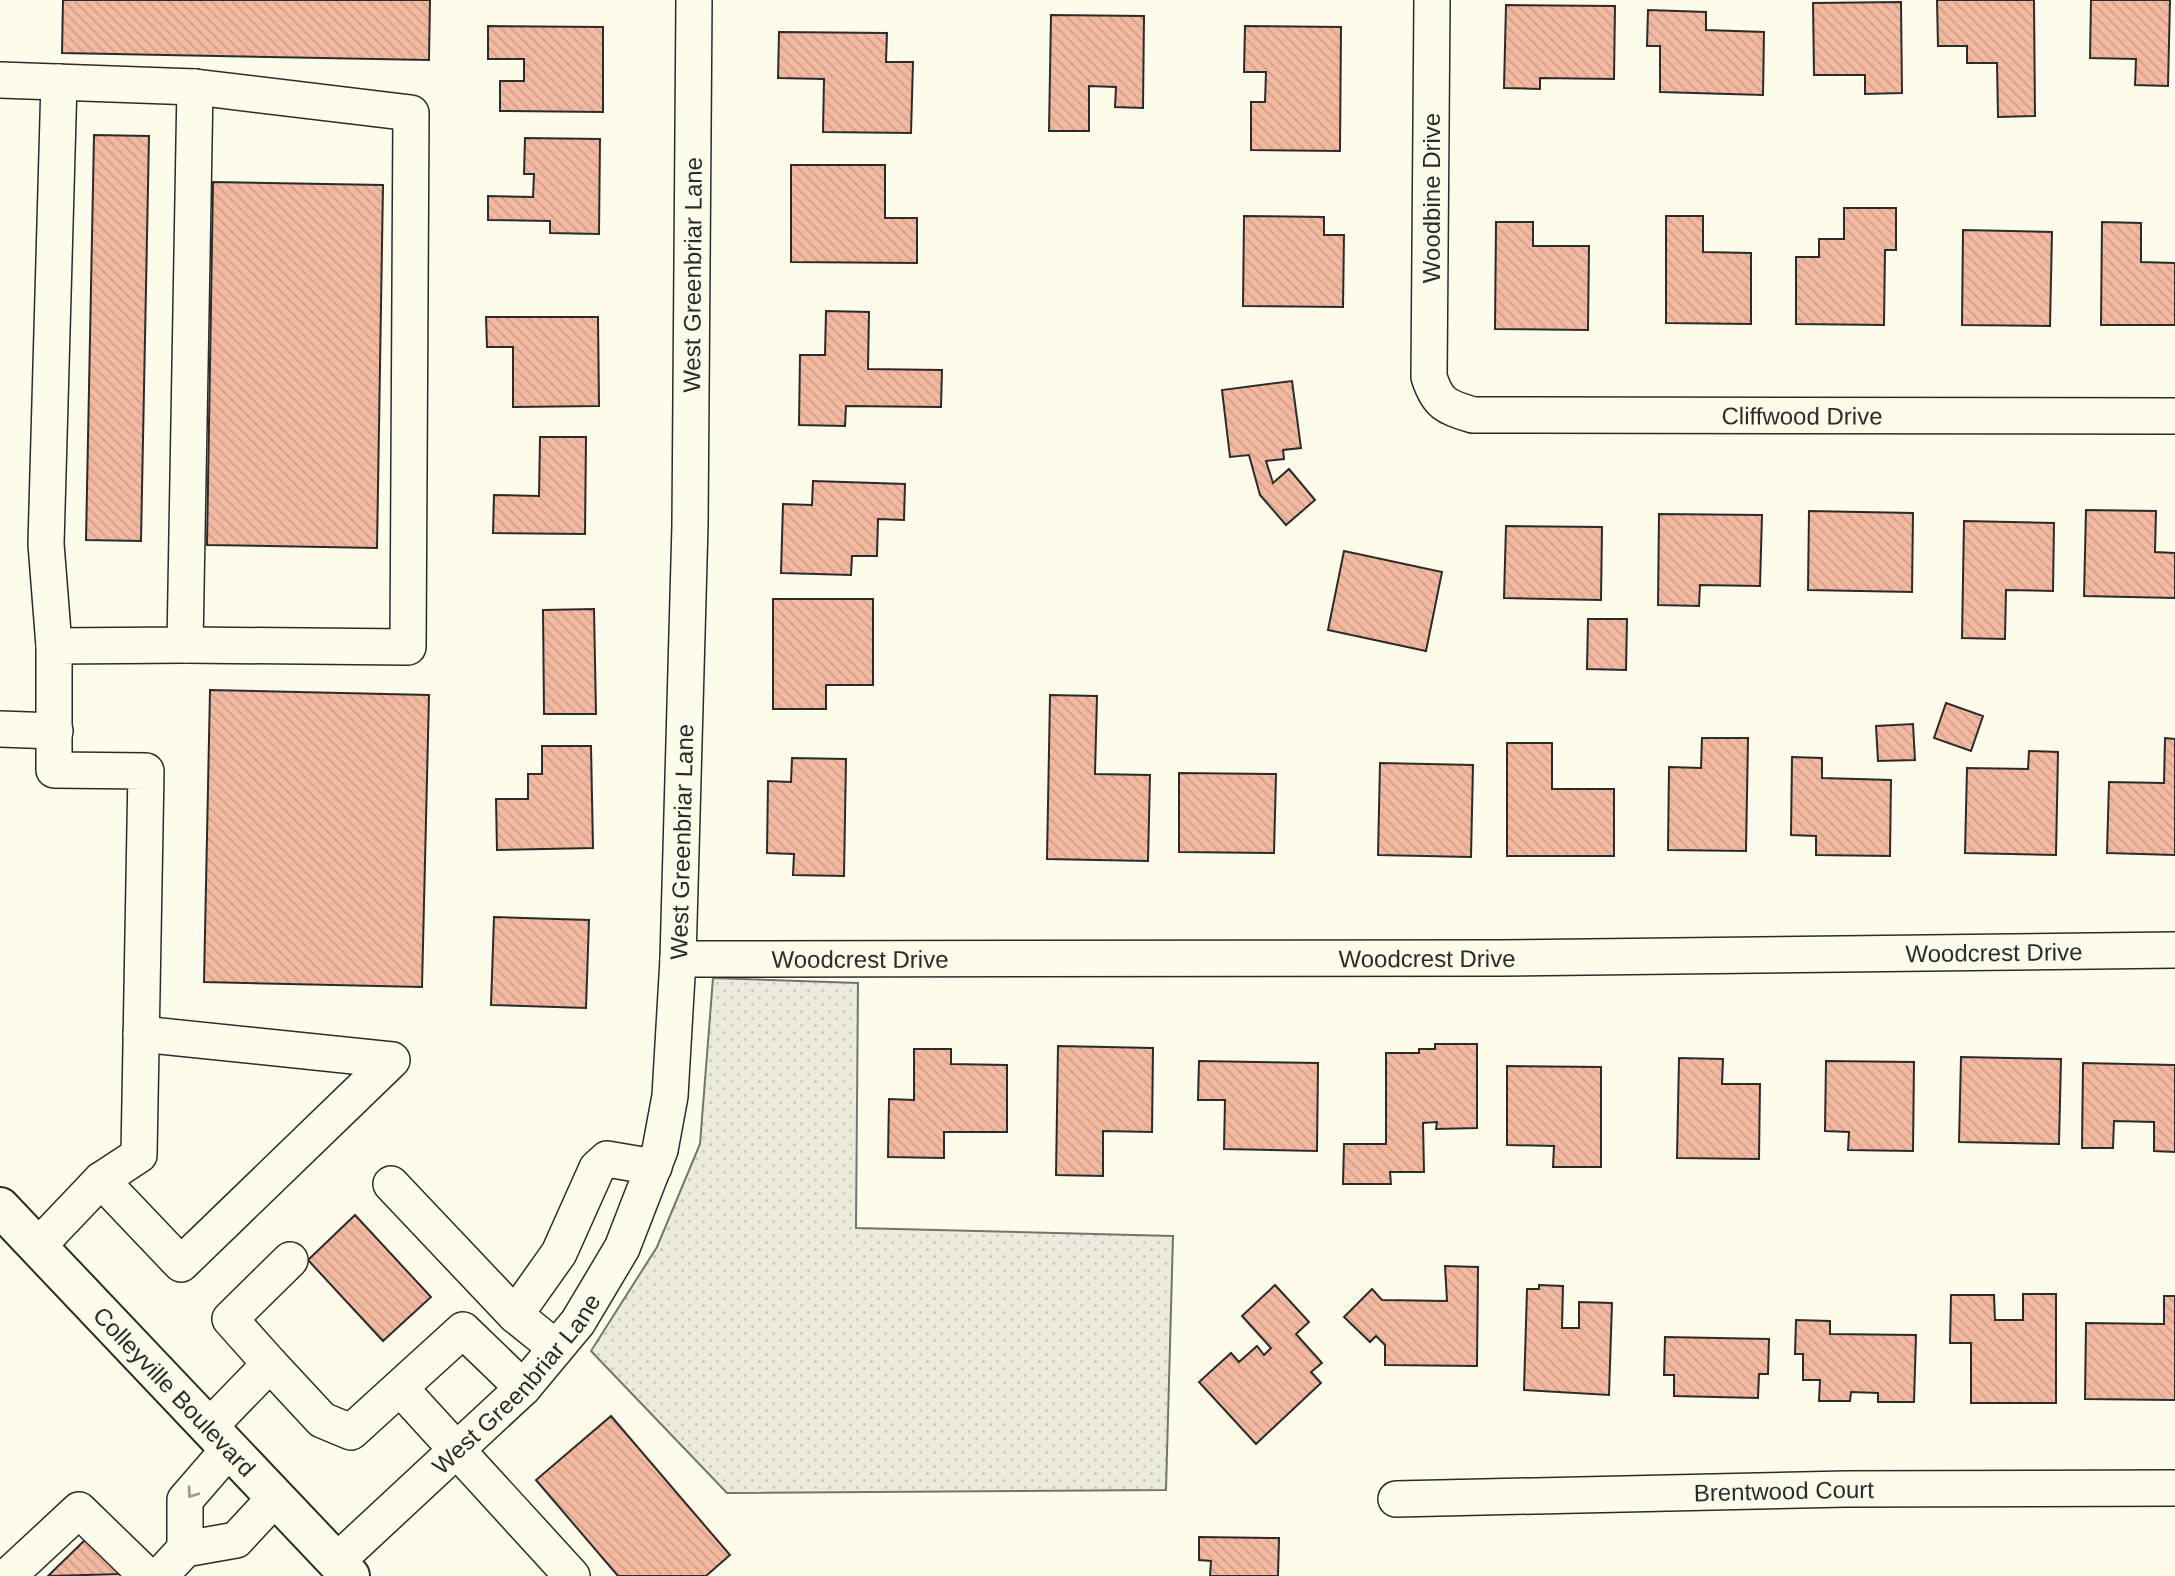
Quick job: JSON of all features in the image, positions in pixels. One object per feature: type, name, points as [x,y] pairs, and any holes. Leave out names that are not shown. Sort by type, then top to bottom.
[{"type":"main road","name":"Colleyville Boulevard","points":[[0,1207],[39,1245],[343,1569]]},
{"type":"street","name":"West Greenbriar Lane","points":[[343,1569],[454,1449],[523,1388],[578,1322],[622,1248],[654,1167],[670,1096],[678,959],[691,525],[694,0]]},
{"type":"street","name":"Woodbine Drive","points":[[1432,0],[1429,377],[1435,395]]},
{"type":"street","points":[[0,80],[195,87],[411,113],[408,647],[54,646]]},
{"type":"street","points":[[39,1245],[101,1180],[139,1154],[146,771],[54,770],[54,646],[46,544],[59,82]]},
{"type":"street","points":[[185,645],[195,87]]},
{"type":"street","name":"Cliffwood Drive","points":[[1435,395],[1448,407],[1473,415],[2175,416]]},
{"type":"street","points":[[0,729],[55,731]]},
{"type":"street","name":"Woodcrest Drive","points":[[678,959],[1515,958],[2175,950]]},
{"type":"street","points":[[101,1180],[181,1264],[392,1060],[141,1034]]},
{"type":"street","points":[[515,1315],[559,1253],[597,1168],[607,1159],[654,1167]]},
{"type":"street","points":[[391,1184],[515,1315],[556,1348]]},
{"type":"street","points":[[290,1260],[230,1319],[322,1420],[351,1432],[463,1330],[523,1388]]},
{"type":"street","points":[[185,1549],[185,1500],[219,1437],[270,1364]]},
{"type":"street","points":[[400,1388],[572,1576]]},
{"type":"street","name":"Brentwood Court","points":[[1396,1499],[1846,1489],[2175,1488]]},
{"type":"street","points":[[160,1576],[185,1549],[236,1540],[276,1497]]},
{"type":"street","points":[[8,1576],[79,1510],[147,1576]]},
{"type":"shaded area","points":[[713,978],[858,983],[856,1228],[1173,1236],[1166,1490],[727,1493],[591,1351],[657,1247],[700,1144]]},
{"type":"building","points":[[63,0],[430,0],[429,60],[62,53]]},
{"type":"building","points":[[1937,0],[2034,0],[2035,116],[1998,117],[1997,63],[1967,63],[1967,46],[1938,46]]},
{"type":"building","points":[[2091,0],[2170,0],[2168,86],[2135,85],[2136,59],[2090,58]]},
{"type":"building","points":[[1901,2],[1902,93],[1865,94],[1865,75],[1814,75],[1813,3]]},
{"type":"building","points":[[1506,5],[1615,6],[1614,79],[1540,78],[1540,89],[1504,88]]},
{"type":"building","points":[[1648,10],[1706,12],[1706,30],[1764,32],[1763,95],[1660,92],[1660,46],[1647,46]]},
{"type":"building","points":[[1051,15],[1144,16],[1143,108],[1115,107],[1116,87],[1089,86],[1089,131],[1049,131]]},
{"type":"building","points":[[488,26],[603,27],[603,112],[500,111],[500,81],[524,81],[524,59],[488,59]]},
{"type":"building","points":[[1245,26],[1341,27],[1340,151],[1251,150],[1251,102],[1265,102],[1266,72],[1244,72]]},
{"type":"building","points":[[779,32],[887,33],[886,62],[913,62],[911,133],[823,132],[824,79],[778,78]]},
{"type":"building","points":[[94,135],[149,136],[141,541],[86,540]]},
{"type":"building","points":[[525,138],[600,139],[599,234],[550,233],[550,221],[488,220],[488,196],[533,197],[534,174],[524,174]]},
{"type":"building","points":[[791,165],[885,165],[885,218],[917,218],[917,263],[791,262]]},
{"type":"building","points":[[213,182],[383,185],[377,548],[207,545]]},
{"type":"building","points":[[1844,208],[1896,208],[1896,250],[1885,250],[1884,325],[1796,324],[1796,257],[1819,257],[1819,239],[1844,239]]},
{"type":"building","points":[[1244,216],[1324,217],[1324,235],[1344,235],[1343,307],[1243,306]]},
{"type":"building","points":[[1666,216],[1703,216],[1703,252],[1751,253],[1751,324],[1666,323]]},
{"type":"building","points":[[1496,222],[1533,222],[1533,246],[1589,246],[1588,330],[1495,329]]},
{"type":"building","points":[[2102,222],[2141,223],[2141,262],[2175,263],[2175,325],[2101,325]]},
{"type":"building","points":[[1963,230],[2052,232],[2050,326],[1962,325]]},
{"type":"building","points":[[826,311],[869,312],[868,369],[942,370],[941,407],[846,406],[845,426],[799,425],[800,355],[825,355]]},
{"type":"building","points":[[486,317],[598,317],[599,406],[513,407],[513,347],[487,347]]},
{"type":"building","points":[[1292,381],[1301,448],[1283,450],[1284,459],[1266,461],[1273,483],[1289,469],[1315,500],[1286,525],[1260,495],[1249,455],[1230,457],[1222,390]]},
{"type":"building","points":[[540,437],[586,437],[585,534],[493,533],[494,495],[539,496]]},
{"type":"building","points":[[813,481],[905,484],[904,520],[878,519],[877,556],[852,556],[851,575],[781,573],[783,504],[812,505]]},
{"type":"building","points":[[2086,510],[2156,511],[2155,552],[2175,553],[2175,598],[2084,596]]},
{"type":"building","points":[[1809,511],[1913,513],[1912,592],[1808,590]]},
{"type":"building","points":[[1659,514],[1762,515],[1760,586],[1700,585],[1699,606],[1658,605]]},
{"type":"building","points":[[1964,521],[2054,523],[2053,591],[2006,590],[2005,639],[1962,638]]},
{"type":"building","points":[[1506,526],[1602,527],[1601,600],[1504,598]]},
{"type":"building","points":[[1344,551],[1442,572],[1426,651],[1328,630]]},
{"type":"building","points":[[773,599],[873,599],[873,685],[826,685],[826,709],[773,709]]},
{"type":"building","points":[[594,609],[596,714],[544,714],[543,610]]},
{"type":"building","points":[[1588,619],[1627,619],[1626,670],[1587,669]]},
{"type":"building","points":[[210,690],[429,695],[422,987],[204,982]]},
{"type":"building","points":[[1050,695],[1097,696],[1095,774],[1150,775],[1148,861],[1047,859]]},
{"type":"building","points":[[1946,703],[1983,716],[1971,751],[1934,738]]},
{"type":"building","points":[[1913,724],[1915,760],[1878,761],[1876,726]]},
{"type":"building","points":[[1702,738],[1748,738],[1746,851],[1668,850],[1669,767],[1701,768]]},
{"type":"building","points":[[2165,738],[2175,739],[2175,855],[2107,853],[2109,782],[2164,783]]},
{"type":"building","points":[[1507,743],[1552,743],[1552,789],[1614,789],[1614,856],[1507,856]]},
{"type":"building","points":[[542,746],[591,746],[593,848],[497,850],[496,799],[528,799],[528,774],[542,774]]},
{"type":"building","points":[[2029,751],[2058,752],[2056,855],[1965,853],[1967,768],[2028,769]]},
{"type":"building","points":[[1792,757],[1822,758],[1822,778],[1891,780],[1890,856],[1816,855],[1816,836],[1791,835]]},
{"type":"building","points":[[792,758],[846,759],[844,876],[793,875],[794,854],[767,853],[768,781],[791,782]]},
{"type":"building","points":[[1380,763],[1473,765],[1471,857],[1378,855]]},
{"type":"building","points":[[1179,773],[1276,774],[1274,853],[1179,852]]},
{"type":"building","points":[[494,917],[589,920],[586,1008],[491,1005]]},
{"type":"building","points":[[1435,1044],[1477,1044],[1477,1128],[1436,1129],[1437,1122],[1423,1123],[1424,1172],[1390,1172],[1391,1184],[1343,1184],[1344,1144],[1386,1144],[1386,1053],[1419,1053],[1419,1049],[1435,1049]]},
{"type":"building","points":[[1058,1046],[1153,1048],[1152,1132],[1103,1131],[1103,1176],[1056,1175]]},
{"type":"building","points":[[914,1049],[951,1049],[951,1064],[1007,1065],[1007,1132],[944,1132],[944,1158],[888,1157],[889,1099],[914,1100]]},
{"type":"building","points":[[1961,1057],[2061,1059],[2059,1144],[1959,1142]]},
{"type":"building","points":[[1679,1058],[1723,1059],[1722,1084],[1760,1084],[1759,1159],[1677,1158]]},
{"type":"building","points":[[1199,1061],[1318,1063],[1317,1151],[1224,1149],[1225,1100],[1198,1100]]},
{"type":"building","points":[[1826,1061],[1914,1062],[1913,1151],[1848,1150],[1849,1132],[1825,1131]]},
{"type":"building","points":[[2083,1063],[2175,1065],[2175,1152],[2154,1151],[2154,1122],[2114,1121],[2113,1148],[2082,1148]]},
{"type":"building","points":[[1507,1066],[1601,1067],[1601,1167],[1553,1167],[1554,1146],[1507,1145]]},
{"type":"building","points":[[355,1215],[431,1297],[383,1341],[308,1260]]},
{"type":"building","points":[[1445,1266],[1478,1267],[1477,1366],[1385,1365],[1385,1345],[1376,1336],[1370,1342],[1344,1317],[1372,1289],[1382,1300],[1447,1301]]},
{"type":"building","points":[[1275,1285],[1309,1322],[1296,1334],[1322,1363],[1311,1372],[1321,1383],[1256,1444],[1199,1382],[1231,1353],[1239,1362],[1257,1346],[1264,1355],[1271,1348],[1242,1316]]},
{"type":"building","points":[[1539,1285],[1563,1286],[1562,1328],[1579,1328],[1579,1302],[1612,1303],[1609,1395],[1524,1390],[1527,1289],[1539,1289]]},
{"type":"building","points":[[2023,1294],[2056,1294],[2056,1403],[1971,1403],[1971,1343],[1950,1343],[1951,1295],[1994,1295],[1995,1320],[2023,1320]]},
{"type":"building","points":[[2164,1296],[2175,1296],[2175,1400],[2085,1399],[2086,1323],[2164,1324]]},
{"type":"building","points":[[1796,1320],[1830,1321],[1830,1334],[1916,1335],[1914,1402],[1878,1402],[1878,1393],[1851,1392],[1850,1401],[1819,1401],[1820,1380],[1803,1380],[1803,1354],[1795,1354]]},
{"type":"building","points":[[1665,1337],[1769,1339],[1768,1374],[1759,1374],[1758,1398],[1674,1396],[1674,1375],[1664,1375]]},
{"type":"building","points":[[611,1416],[730,1555],[706,1576],[618,1576],[536,1480]]},
{"type":"building","points":[[1199,1537],[1279,1538],[1278,1576],[1210,1576],[1211,1561],[1199,1560]]},
{"type":"building","points":[[87,1538],[122,1574],[48,1576]]}]
